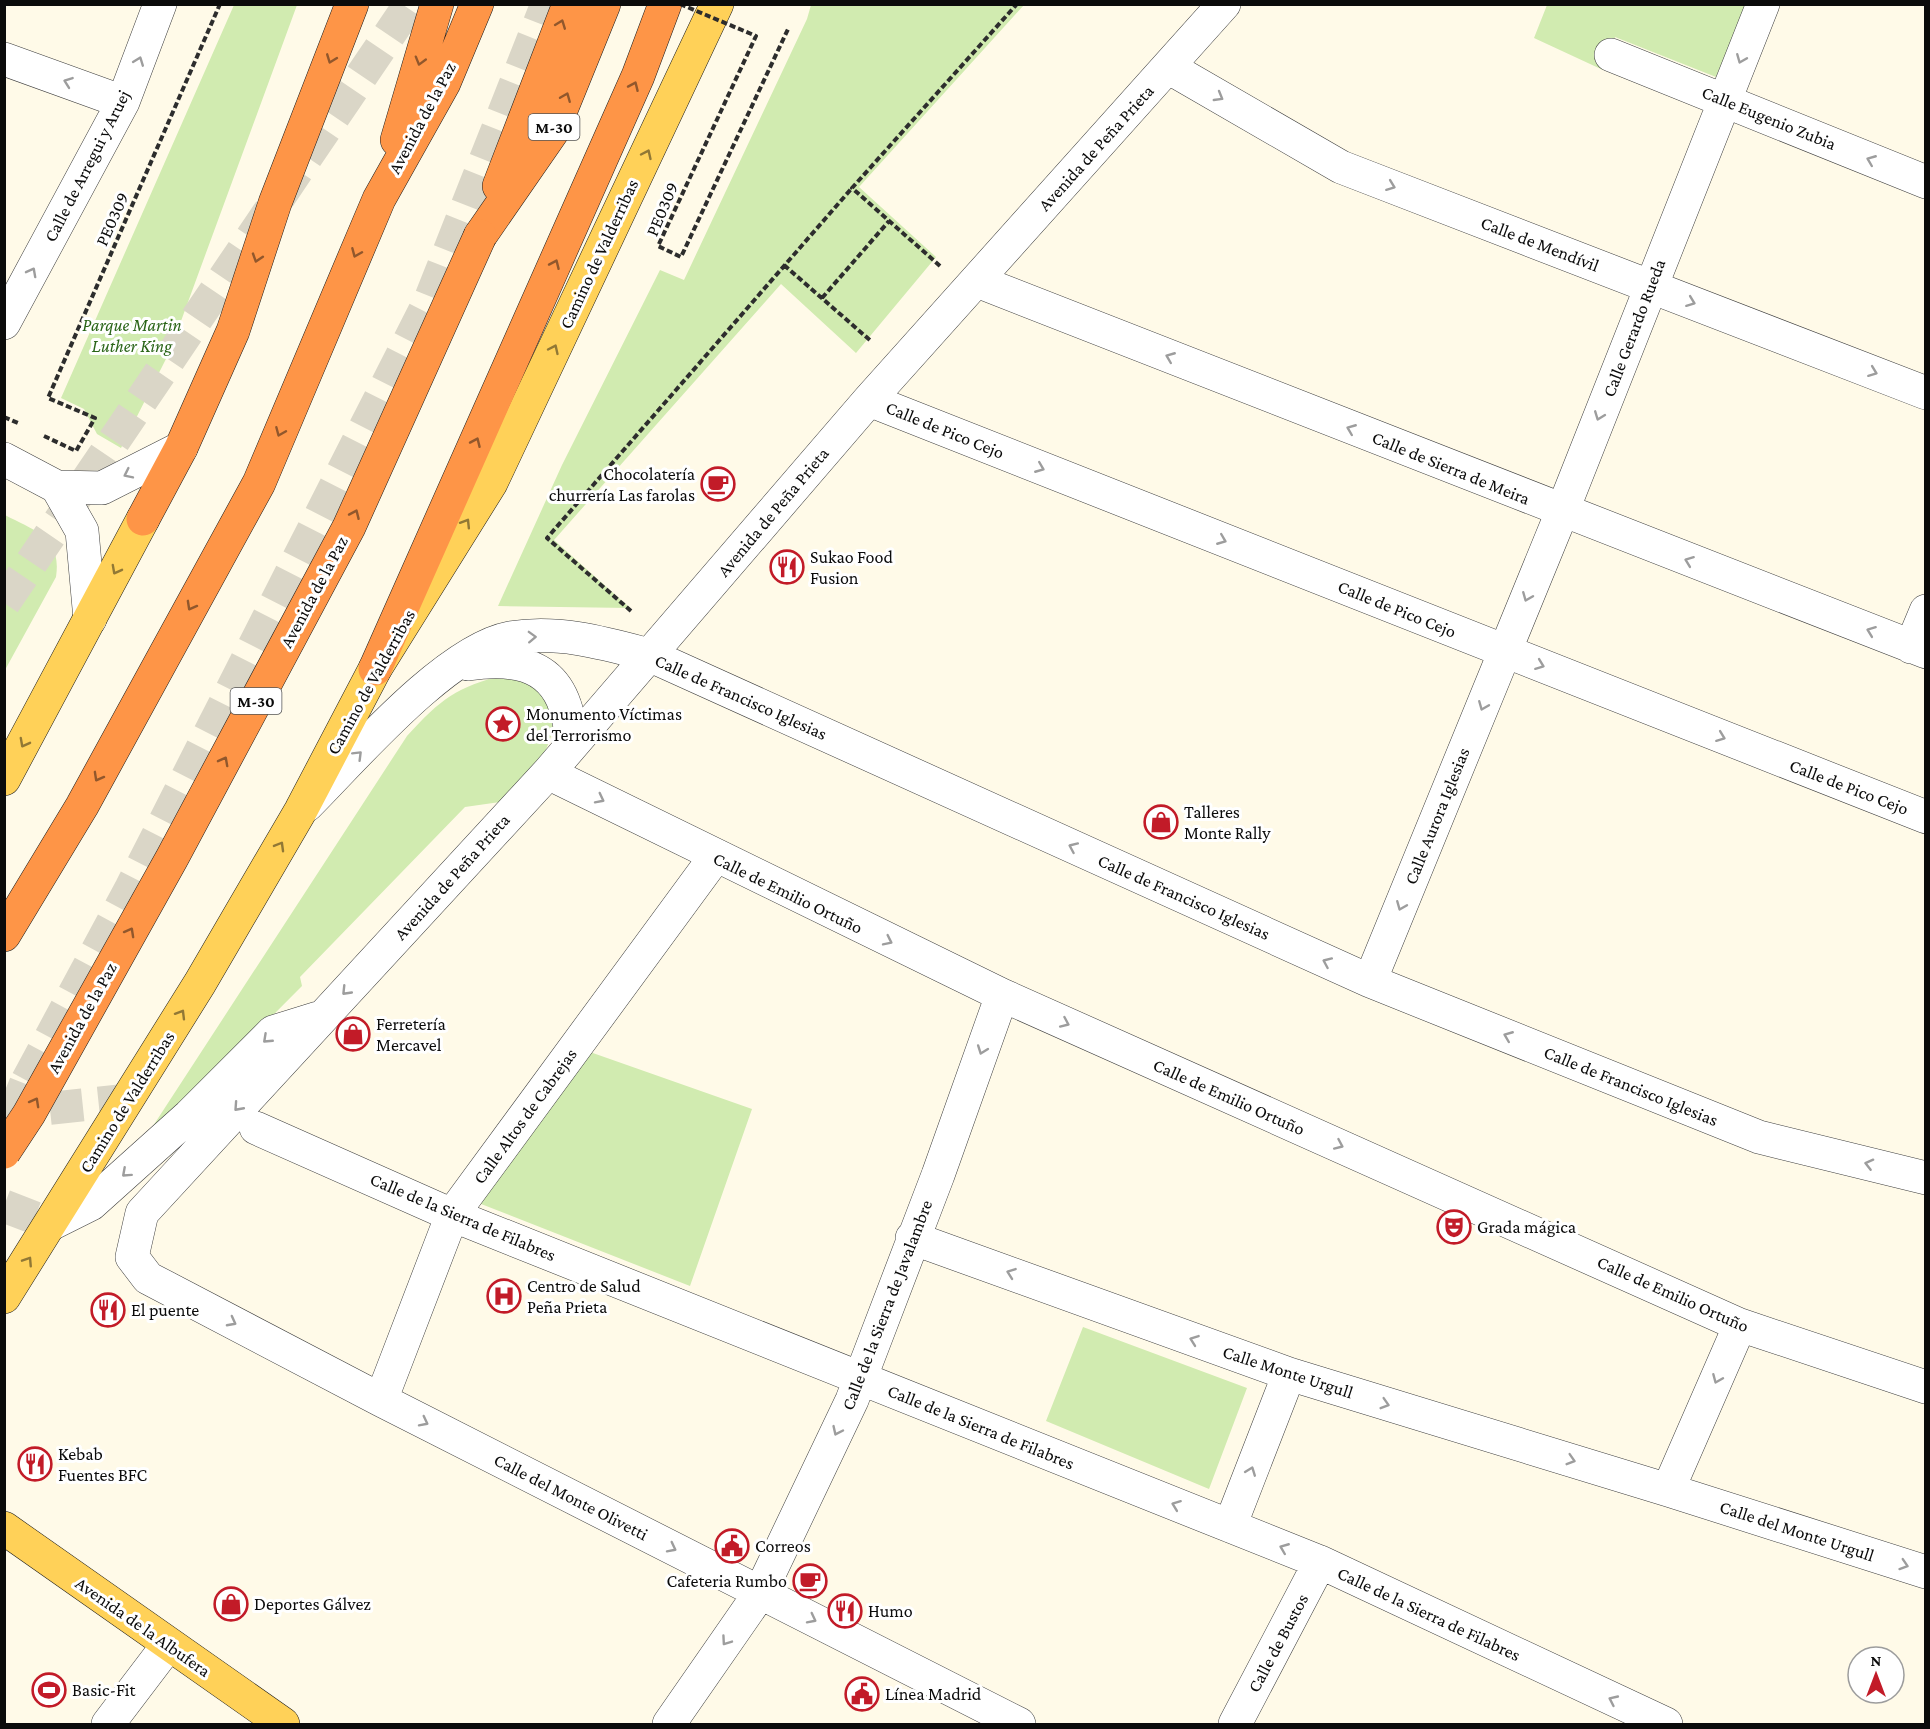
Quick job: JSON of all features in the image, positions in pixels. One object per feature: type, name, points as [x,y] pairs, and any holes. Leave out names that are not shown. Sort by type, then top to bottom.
[{"type":"highway","points":[[143,519],[181,448],[233,331],[275,203],[352,4]]},
{"type":"highway","points":[[379,199],[437,4]]},
{"type":"highway","name":"Avenida de la Paz","points":[[4,935],[82,806],[259,483],[379,199],[444,83],[477,4]]},
{"type":"highway","name":"Avenida de la Paz","points":[[4,1152],[29,1114],[172,858],[349,527],[480,236],[568,4]]},
{"type":"highway","name":"M-30","points":[[480,236],[552,132],[604,4]]},
{"type":"highway","points":[[375,669],[638,76],[665,4]]},
{"type":"main road","points":[[698,46],[717,4]]},
{"type":"main road","points":[[698,46],[725,4]]},
{"type":"main road","name":"Camino de Valderribas","points":[[4,1297],[194,992],[301,810],[375,669],[491,483],[698,46]]},
{"type":"main road","points":[[4,779],[143,519]]},
{"type":"main road","name":"Avenida de la Albufera","points":[[4,1528],[283,1725]]},
{"type":"street","name":"Calle de Arregui y Aruej","points":[[4,323],[123,102],[160,4]]},
{"type":"street","name":"Avenida de Peña Prieta","points":[[132,1257],[142,1213],[320,1017],[401,934],[548,773],[869,400],[1168,67],[1203,17],[1224,4]]},
{"type":"street","name":"Calle Gerardo Rueda","points":[[1505,652],[1763,4]]},
{"type":"street","name":"Calle Eugenio Zubia","points":[[1611,55],[1926,182]]},
{"type":"street","points":[[4,59],[123,102]]},
{"type":"street","name":"Calle de Mendívil","points":[[1168,67],[1341,167],[1926,393]]},
{"type":"street","name":"Calle de Sierra de Meira","points":[[977,281],[1562,512],[1918,649]]},
{"type":"street","name":"Calle de Pico Cejo","points":[[869,400],[1926,817]]},
{"type":"street","points":[[4,459],[57,487],[102,488],[181,448]]},
{"type":"street","points":[[57,487],[82,531],[90,619]]},
{"type":"street","points":[[1918,649],[1926,611]]},
{"type":"street","name":"Calle de Francisco Iglesias","points":[[301,810],[450,666],[488,645],[509,638],[561,636],[593,640],[649,655],[1370,981],[1759,1137],[1926,1178]]},
{"type":"street","name":"Calle Aurora Iglesias","points":[[1370,981],[1505,652]]},
{"type":"street","points":[[450,666],[499,659],[522,664],[545,676],[565,705],[573,742]]},
{"type":"street","name":"Calle de Emilio Ortuño","points":[[548,773],[715,857],[1002,995],[1740,1325],[1926,1387]]},
{"type":"street","name":"Calle Altos de Cabrejas","points":[[381,1400],[452,1215],[715,857]]},
{"type":"street","name":"Calle de la Sierra de Javalambre","points":[[669,1725],[760,1593],[861,1378],[1002,995]]},
{"type":"street","name":"Avenida de Peña Prieta","points":[[51,1224],[91,1204],[189,1116],[273,1032],[320,1017]]},
{"type":"street","name":"Calle de la Sierra de Filabres","points":[[256,1128],[452,1215],[1320,1563],[1666,1725]]},
{"type":"street","name":"Calle Monte Urgull","points":[[912,1238],[1288,1374],[1668,1490]]},
{"type":"street","name":"Calle del Monte Olivetti","points":[[132,1257],[148,1278],[381,1400],[1019,1725]]},
{"type":"street","points":[[1668,1490],[1740,1325]]},
{"type":"street","points":[[1230,1526],[1288,1374]]},
{"type":"street","name":"Calle del Monte Urgull","points":[[1668,1490],[1926,1572]]},
{"type":"street","name":"Calle de Bustos","points":[[1235,1725],[1320,1563]]},
{"type":"street","points":[[108,1725],[168,1645]]},
{"type":"path","name":"PE0309","points":[[35,432],[76,451],[95,418],[48,398],[220,4]]},
{"type":"path","name":"PE0309","points":[[680,4],[756,36],[658,246],[681,257],[789,27]]},
{"type":"path","points":[[632,612],[547,538],[852,188],[1017,4]]},
{"type":"path","points":[[852,188],[944,270]]},
{"type":"path","points":[[822,298],[889,220]]},
{"type":"path","points":[[784,266],[875,344]]},
{"type":"path","points":[[4,417],[25,427]]},
{"type":"green space","name":"Parque Martin Luther King","points":[[234,5],[297,5],[170,351],[121,448],[97,434],[84,409],[61,398]]},
{"type":"green space","points":[[811,5],[1024,5],[859,187],[936,257],[856,353],[781,284],[554,540],[630,608],[498,606],[562,465],[660,270],[684,280],[807,19]]},
{"type":"green space","points":[[1547,5],[1746,5],[1716,77],[1615,37],[1603,70],[1534,38]]},
{"type":"green space","points":[[5,515],[44,537],[55,553],[57,564],[56,577],[5,670]]},
{"type":"green space","points":[[506,674],[528,679],[549,698],[553,731],[544,755],[500,802],[465,807],[300,977],[302,986],[99,1190],[97,1186],[153,1126],[407,736],[430,712],[450,696],[474,684]]},
{"type":"green space","points":[[590,1052],[752,1109],[690,1286],[476,1202]]},
{"type":"green space","points":[[1083,1327],[1247,1388],[1209,1489],[1046,1421]]},
{"type":"tunnel","points":[[4,603],[410,4]]},
{"type":"tunnel","points":[[4,1124],[131,888],[430,300],[547,4]]},
{"type":"tunnel","points":[[4,1093],[44,1109],[129,1100]]},
{"type":"tunnel","points":[[4,1206],[51,1224]]},
{"type":"place","name":"Chocolatería churrería Las farolas","points":[[718,484]]},
{"type":"place","name":"Sukao Food Fusion","points":[[787,567]]},
{"type":"place","name":"Monumento Víctimas del Terrorismo","points":[[503,724]]},
{"type":"place","name":"Talleres Monte Rally","points":[[1161,822]]},
{"type":"place","name":"Ferretería Mercavel","points":[[353,1034]]},
{"type":"place","name":"Grada mágica","points":[[1454,1227]]},
{"type":"place","name":"Centro de Salud Peña Prieta","points":[[504,1296]]},
{"type":"place","name":"El puente","points":[[108,1310]]},
{"type":"place","name":"Kebab Fuentes BFC","points":[[35,1464]]},
{"type":"place","name":"Correos","points":[[732,1546]]},
{"type":"place","name":"Cafeteria Rumbo","points":[[810,1581]]},
{"type":"place","name":"Deportes Gálvez","points":[[231,1604]]},
{"type":"place","name":"Humo","points":[[845,1611]]},
{"type":"place","name":"Basic-Fit","points":[[49,1690]]},
{"type":"place","name":"Línea Madrid","points":[[862,1694]]}]
